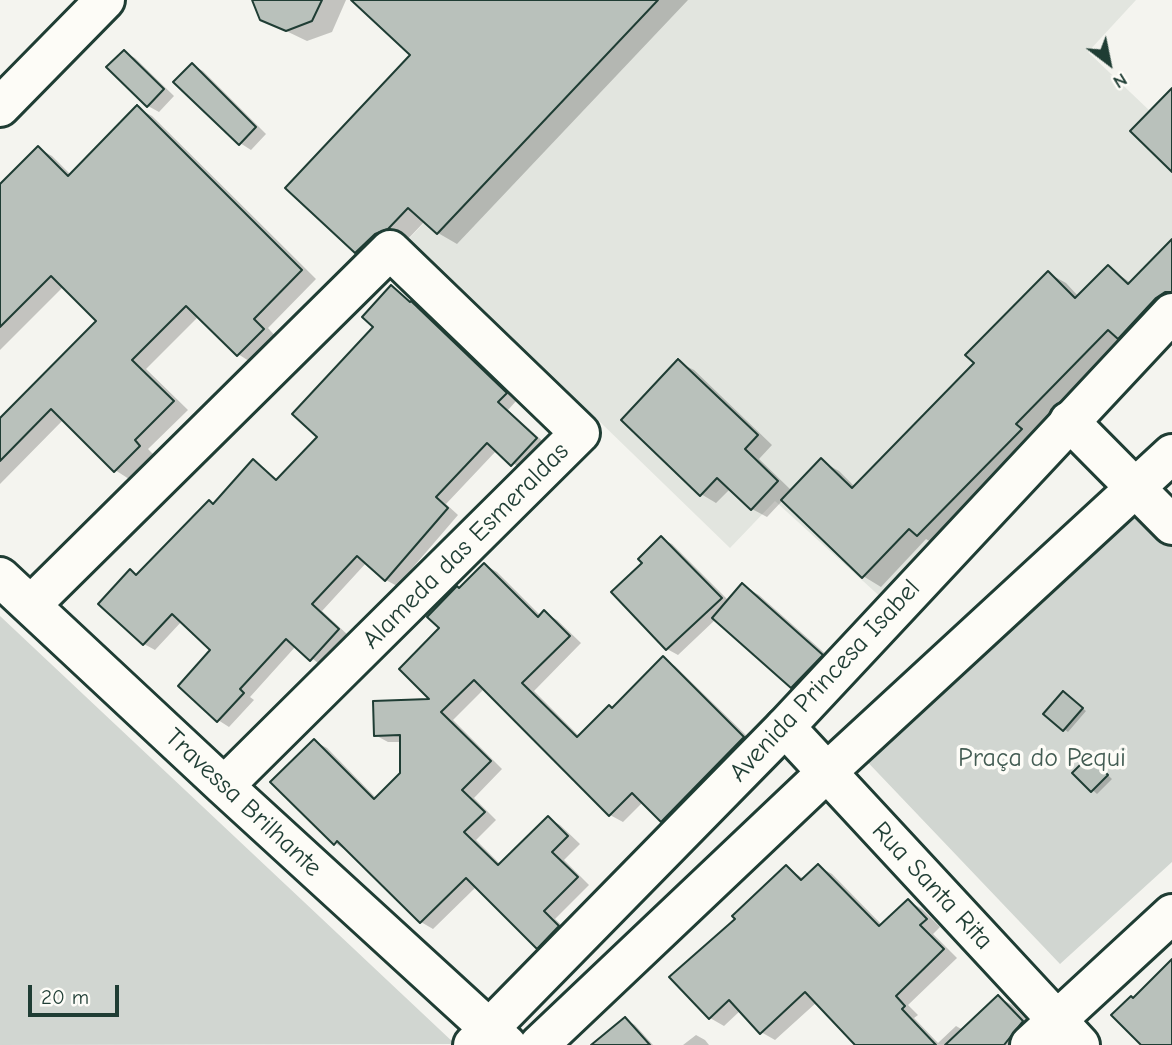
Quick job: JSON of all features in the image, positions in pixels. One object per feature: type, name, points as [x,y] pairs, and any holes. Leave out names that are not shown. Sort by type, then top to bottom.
[{"type":"street","points":[[0,107],[105,0]]},
{"type":"street","name":"Alameda das Esmeraldas","points":[[31,605],[390,250],[580,433],[224,786]]},
{"type":"street","name":"Avenida Princesa Isabel","points":[[490,1039],[612,903],[785,727],[1172,313]]},
{"type":"street","points":[[1069,421],[1172,525]]},
{"type":"street","points":[[539,1045],[827,772],[1172,454]]},
{"type":"street","name":"Travessa Brilhante","points":[[0,577],[490,1039]]},
{"type":"street","name":"Rua Santa Rita","points":[[785,727],[827,772],[1055,1037]]},
{"type":"street","points":[[612,903],[650,939]]},
{"type":"street","points":[[1055,1037],[1172,914]]},
{"type":"shaded area","points":[[635,0],[1136,0],[1088,52],[1172,132],[1172,295],[885,601],[775,501],[730,548],[599,421],[406,242]]},
{"type":"green space","name":"Praça do Pequi","points":[[1134,499],[1172,540],[1172,862],[1060,964],[858,752]]},
{"type":"green space","points":[[0,616],[455,1044],[0,1045]]},
{"type":"building","points":[[252,0],[322,0],[312,21],[286,31],[260,20]]},
{"type":"building","points":[[351,0],[658,0],[437,234],[408,208],[388,229],[375,234],[355,253],[285,188],[410,55]]},
{"type":"building","points":[[124,50],[164,89],[147,107],[106,67]]},
{"type":"building","points":[[192,63],[256,127],[239,145],[173,82]]},
{"type":"building","points":[[1172,88],[1172,172],[1130,131]]},
{"type":"building","points":[[137,105],[302,270],[254,319],[264,329],[237,356],[186,306],[132,360],[174,401],[135,440],[140,446],[114,472],[51,409],[0,461],[0,418],[96,321],[51,276],[0,327],[0,184],[38,146],[68,176]]},
{"type":"building","points":[[1172,239],[1172,292],[1165,292],[1156,298],[1118,339],[1108,330],[1016,424],[1022,429],[917,536],[909,529],[862,578],[781,500],[821,458],[852,488],[974,363],[965,355],[1048,271],[1075,298],[1108,265],[1128,284]]},
{"type":"building","points":[[391,285],[507,393],[498,402],[537,438],[511,466],[487,443],[436,497],[448,508],[385,581],[357,556],[312,604],[339,629],[310,661],[286,639],[240,689],[244,693],[217,722],[178,686],[210,650],[172,614],[143,645],[98,604],[130,569],[136,575],[209,500],[213,504],[253,459],[276,480],[317,437],[292,414],[373,327],[362,317]]},
{"type":"building","points":[[678,359],[758,435],[745,449],[778,481],[751,510],[717,478],[700,496],[621,420]]},
{"type":"building","points":[[661,536],[722,598],[666,650],[611,592],[642,563],[638,559]]},
{"type":"building","points":[[484,563],[538,617],[544,610],[570,636],[522,683],[577,737],[609,705],[612,708],[663,656],[744,737],[661,822],[632,793],[609,816],[474,680],[441,712],[491,761],[462,790],[485,812],[464,832],[498,865],[548,816],[568,836],[552,852],[578,877],[544,911],[559,926],[537,949],[466,878],[420,923],[337,841],[334,845],[270,782],[314,739],[374,799],[400,773],[400,735],[374,736],[373,701],[429,699],[399,669],[439,628],[427,617]]},
{"type":"building","points":[[742,583],[823,655],[791,688],[712,618]]},
{"type":"building","points":[[1063,691],[1083,708],[1063,731],[1043,714]]},
{"type":"building","points":[[1089,756],[1108,775],[1091,792],[1072,773]]},
{"type":"building","points":[[818,864],[879,926],[908,899],[927,919],[920,925],[944,949],[896,996],[905,1006],[902,1009],[936,1045],[855,1045],[805,992],[760,1034],[729,1000],[709,1019],[669,977],[735,919],[732,916],[786,865],[801,880]]},
{"type":"building","points":[[1172,959],[1172,1045],[1141,1045],[1111,1015],[1131,996],[1133,998]]},
{"type":"building","points":[[998,995],[1023,1021],[1004,1045],[945,1045]]},
{"type":"building","points":[[625,1017],[650,1045],[591,1045]]}]
